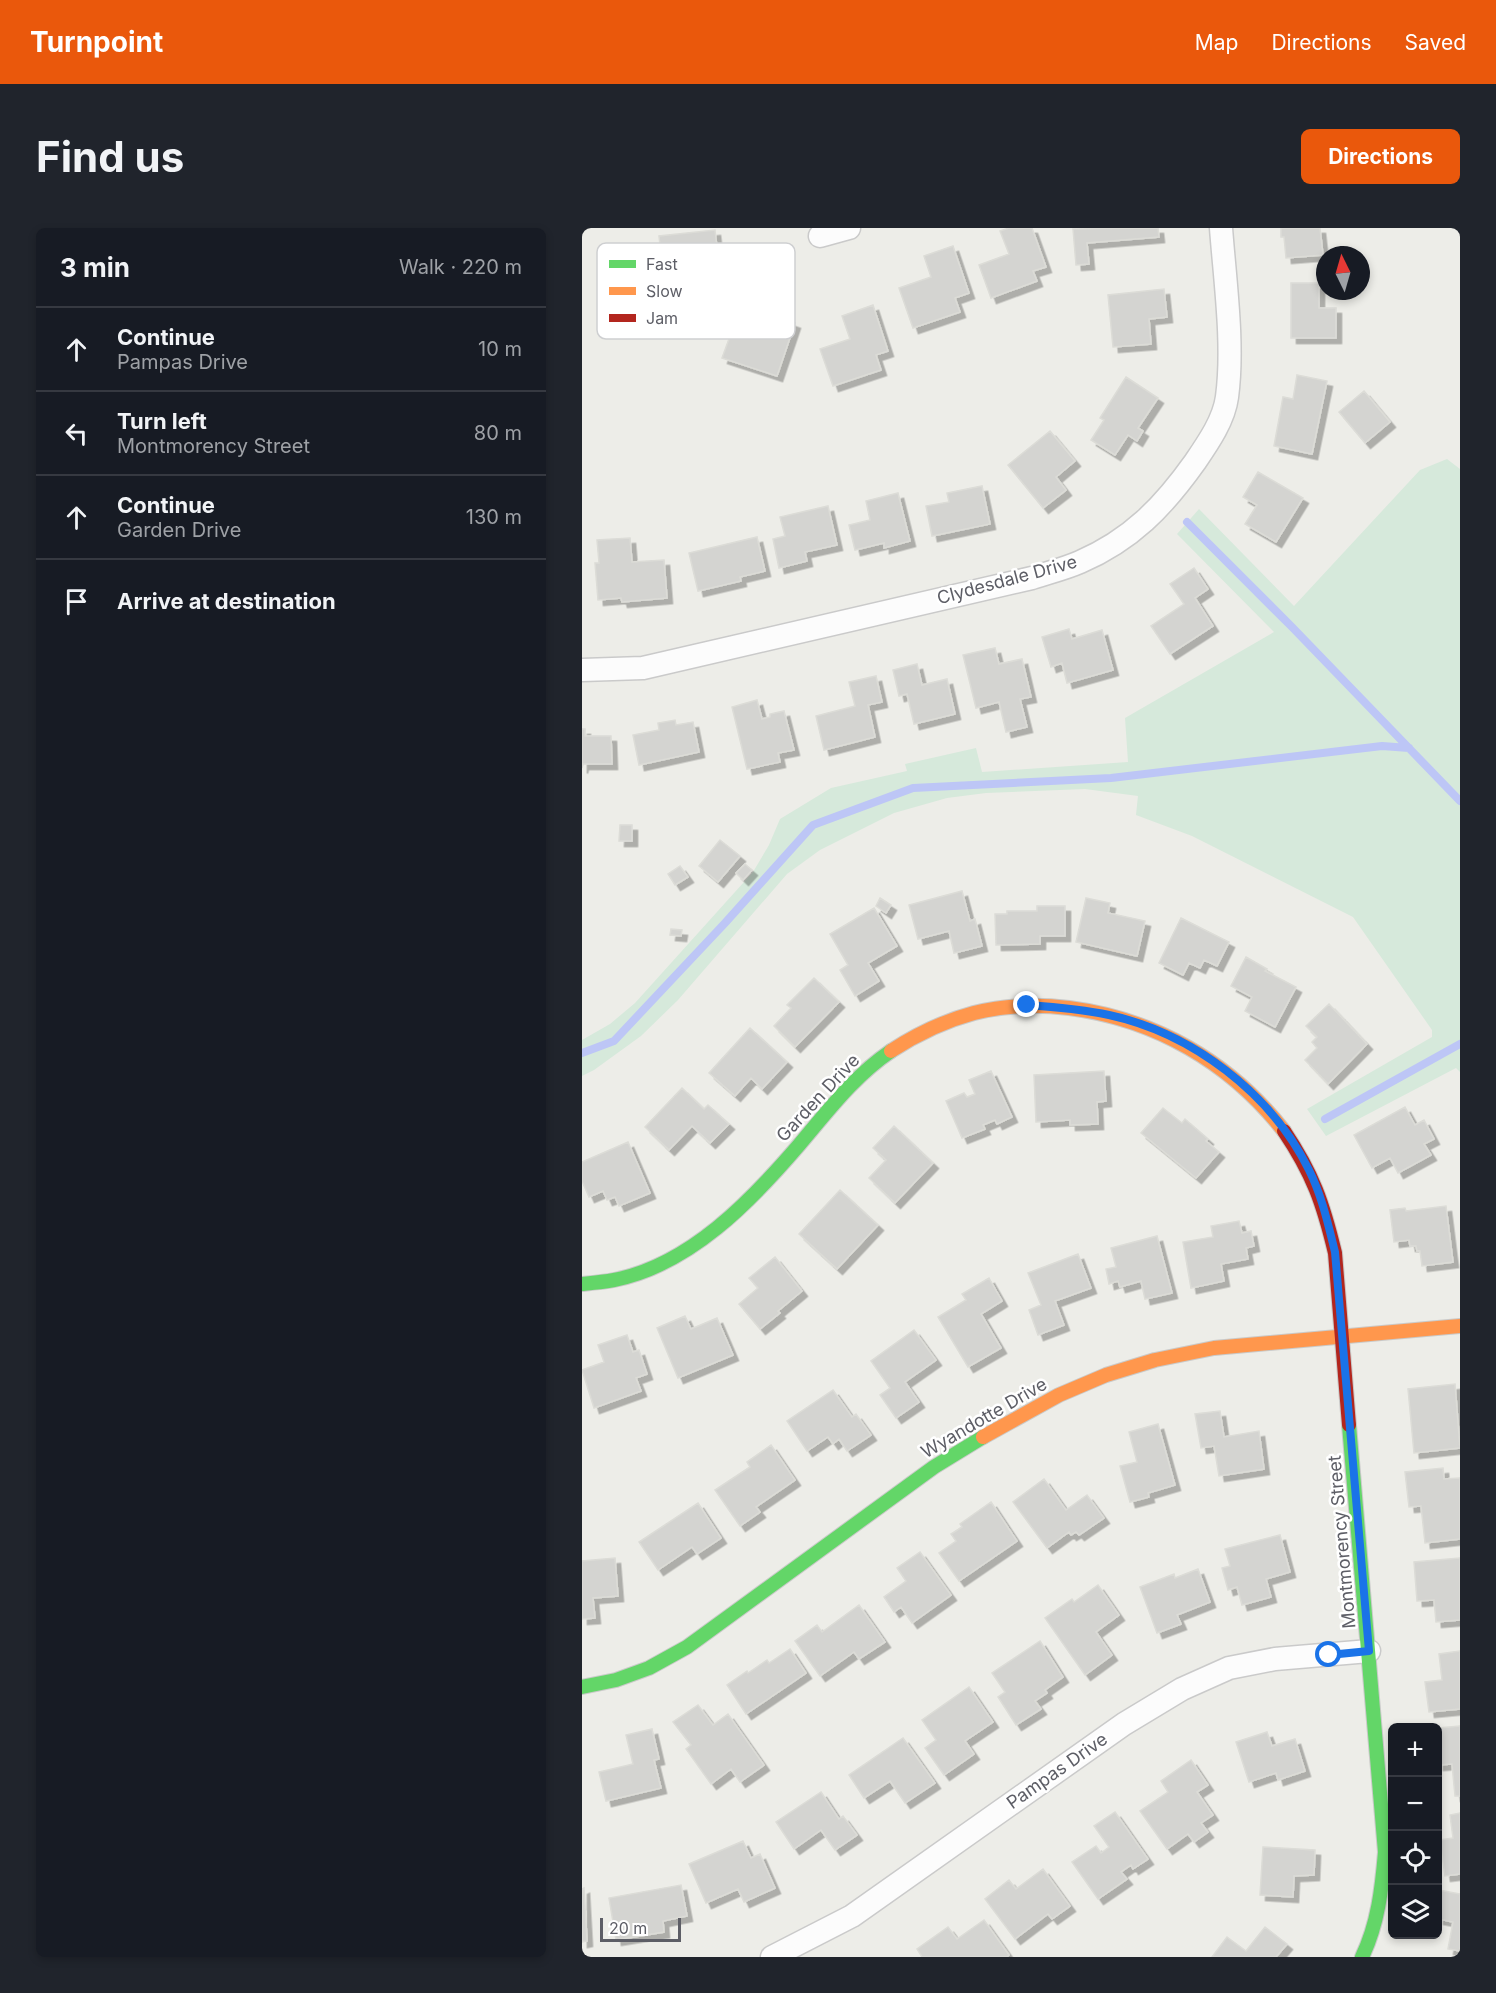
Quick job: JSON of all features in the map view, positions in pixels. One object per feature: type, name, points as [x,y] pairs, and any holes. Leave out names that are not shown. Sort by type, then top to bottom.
[{"type":"street","points":[[820,236],[849,228]]},
{"type":"street","name":"Clydesdale Drive","points":[[582,670],[643,668],[1032,578],[1079,562],[1114,544],[1138,528],[1170,495],[1212,437],[1227,399],[1230,359],[1221,228]]},
{"type":"street","name":"Garden Drive","points":[[582,1284],[596,1284],[633,1276],[668,1261],[697,1244],[748,1198],[869,1067],[900,1045],[934,1027],[969,1014],[997,1007],[1027,1005],[1069,1008],[1111,1015],[1160,1031],[1204,1055],[1228,1072],[1257,1098],[1288,1136],[1308,1169],[1323,1205],[1335,1252],[1342,1336]]},
{"type":"street","name":"Wyandotte Drive","points":[[582,1687],[616,1680],[649,1668],[687,1647],[934,1467],[998,1428],[1059,1395],[1106,1376],[1165,1358],[1214,1348],[1460,1326]]},
{"type":"street","name":"Montmorency Street","points":[[1342,1336],[1385,1852],[1382,1899],[1362,1957]]},
{"type":"street","name":"Pampas Drive","points":[[772,1957],[852,1916],[1124,1724],[1182,1689],[1229,1668],[1275,1659],[1369,1651]]},
{"type":"green space","points":[[1447,459],[1460,469],[1460,1072],[1456,1068],[1326,1136],[1307,1109],[1432,1037],[1432,1030],[1353,917],[1192,836],[1136,815],[1138,796],[1085,789],[986,793],[947,798],[894,813],[820,850],[787,874],[678,1000],[641,1036],[582,1076],[582,1040],[610,1024],[635,1003],[753,872],[769,845],[780,819],[831,788],[907,771],[905,764],[976,748],[982,772],[1128,762],[1125,718],[1274,632],[1177,534],[1199,509],[1294,606],[1420,470]]},
{"type":"building","points":[[1009,228],[1032,228],[1046,267],[1033,271],[1037,281],[991,298],[979,265],[1009,254],[1000,231]]},
{"type":"building","points":[[1158,228],[1159,237],[1087,243],[1089,264],[1076,265],[1073,229]]},
{"type":"building","points":[[1281,228],[1320,228],[1322,246],[1316,246],[1316,256],[1286,258],[1284,237],[1281,237]]},
{"type":"building","points":[[715,230],[716,243],[660,243],[659,236]]},
{"type":"building","points":[[953,246],[969,293],[955,298],[960,312],[913,328],[899,288],[931,277],[924,256]]},
{"type":"building","points":[[1291,283],[1316,283],[1316,300],[1319,300],[1319,308],[1336,308],[1336,338],[1291,338]]},
{"type":"building","points":[[1164,289],[1167,317],[1149,319],[1151,344],[1113,347],[1108,295]]},
{"type":"building","points":[[873,305],[888,351],[876,355],[881,370],[833,386],[820,349],[850,339],[842,316]]},
{"type":"building","points":[[729,339],[790,339],[777,376],[722,358]]},
{"type":"building","points":[[1297,375],[1327,381],[1312,454],[1274,446],[1283,397],[1293,399]]},
{"type":"building","points":[[1126,377],[1158,398],[1138,428],[1143,431],[1137,441],[1128,435],[1115,455],[1091,440],[1104,420],[1100,418]]},
{"type":"building","points":[[1364,391],[1390,422],[1365,443],[1339,412]]},
{"type":"building","points":[[1050,431],[1075,461],[1056,477],[1066,490],[1043,508],[1008,465]]},
{"type":"building","points":[[1258,472],[1303,498],[1276,542],[1245,524],[1257,505],[1243,497]]},
{"type":"building","points":[[982,486],[990,524],[932,536],[926,506],[949,502],[947,493]]},
{"type":"building","points":[[898,493],[910,541],[884,548],[884,543],[855,550],[849,525],[870,520],[866,501]]},
{"type":"building","points":[[828,506],[837,545],[805,552],[807,561],[779,568],[773,539],[785,536],[780,517]]},
{"type":"building","points":[[757,537],[765,571],[740,577],[741,581],[698,591],[689,553]]},
{"type":"building","points":[[630,538],[632,562],[664,560],[667,598],[622,602],[621,598],[598,600],[595,563],[599,563],[597,540]]},
{"type":"building","points":[[1194,568],[1208,589],[1195,598],[1213,626],[1170,654],[1151,626],[1184,604],[1170,584]]},
{"type":"building","points":[[1069,629],[1072,639],[1102,630],[1113,670],[1067,683],[1062,663],[1051,667],[1042,637]]},
{"type":"building","points":[[995,648],[999,664],[1022,659],[1031,697],[1020,699],[1027,727],[1006,732],[999,702],[976,708],[963,655]]},
{"type":"building","points":[[917,664],[922,685],[947,679],[955,714],[914,724],[907,694],[899,696],[893,670]]},
{"type":"building","points":[[876,676],[882,702],[868,705],[875,737],[824,750],[816,716],[855,706],[849,682]]},
{"type":"building","points":[[757,700],[762,719],[770,717],[770,714],[784,711],[794,750],[778,753],[780,762],[747,769],[732,707]]},
{"type":"building","points":[[675,720],[676,725],[693,722],[699,752],[639,765],[633,735],[659,730],[658,723]]},
{"type":"building","points":[[582,729],[585,729],[585,736],[611,736],[612,764],[583,764],[582,768]]},
{"type":"building","points":[[620,825],[632,825],[632,841],[619,841]]},
{"type":"building","points":[[720,840],[740,856],[718,882],[699,866]]},
{"type":"building","points":[[745,864],[752,870],[743,880],[736,873]]},
{"type":"building","points":[[680,866],[688,877],[675,885],[668,874]]},
{"type":"building","points":[[962,891],[970,921],[975,919],[982,946],[954,953],[949,931],[918,939],[909,905]]},
{"type":"building","points":[[880,898],[891,905],[886,913],[876,906]]},
{"type":"building","points":[[1086,898],[1110,903],[1108,913],[1145,921],[1137,956],[1076,942]]},
{"type":"building","points":[[1037,906],[1065,906],[1065,936],[1040,936],[1040,944],[996,945],[995,914],[1007,914],[1007,911],[1037,911]]},
{"type":"building","points":[[874,908],[897,946],[868,963],[879,981],[855,996],[840,970],[848,965],[830,934]]},
{"type":"building","points":[[1181,918],[1229,942],[1217,966],[1204,960],[1200,968],[1189,963],[1183,975],[1159,963]]},
{"type":"building","points":[[671,929],[682,930],[681,936],[670,935]]},
{"type":"building","points":[[1246,957],[1267,969],[1265,971],[1296,987],[1275,1027],[1245,1011],[1252,997],[1231,986]]},
{"type":"building","points":[[814,978],[839,1002],[795,1047],[774,1026],[791,1008],[787,1005]]},
{"type":"building","points":[[1329,1004],[1367,1044],[1328,1084],[1305,1060],[1317,1048],[1312,1042],[1317,1037],[1306,1026]]},
{"type":"building","points":[[750,1028],[787,1062],[762,1089],[751,1078],[735,1096],[709,1073]]},
{"type":"building","points":[[991,1071],[1012,1117],[997,1124],[995,1120],[983,1125],[985,1129],[962,1138],[946,1101],[964,1093],[967,1097],[975,1094],[969,1080]]},
{"type":"building","points":[[1104,1071],[1106,1101],[1097,1102],[1098,1124],[1070,1125],[1070,1120],[1036,1122],[1034,1075]]},
{"type":"building","points":[[682,1088],[704,1109],[708,1105],[729,1124],[710,1143],[692,1126],[669,1150],[645,1127]]},
{"type":"building","points":[[1405,1107],[1415,1125],[1424,1120],[1434,1139],[1424,1144],[1431,1155],[1398,1173],[1390,1158],[1372,1168],[1354,1135]]},
{"type":"building","points":[[1163,1108],[1182,1123],[1185,1119],[1219,1152],[1196,1178],[1141,1133]]},
{"type":"building","points":[[894,1126],[933,1163],[895,1203],[869,1178],[886,1160],[873,1148]]},
{"type":"building","points":[[628,1142],[650,1193],[619,1206],[615,1197],[607,1200],[603,1191],[589,1197],[582,1181],[582,1162]]},
{"type":"building","points":[[840,1190],[878,1225],[837,1269],[799,1234]]},
{"type":"building","points":[[1446,1206],[1453,1262],[1422,1266],[1420,1251],[1417,1251],[1416,1246],[1410,1246],[1409,1240],[1394,1242],[1390,1210],[1405,1208],[1406,1211]]},
{"type":"building","points":[[1239,1221],[1242,1233],[1251,1231],[1254,1246],[1246,1248],[1248,1259],[1221,1264],[1224,1281],[1191,1288],[1183,1242],[1213,1237],[1211,1226]]},
{"type":"building","points":[[1157,1236],[1172,1293],[1145,1299],[1141,1281],[1120,1287],[1118,1281],[1109,1284],[1106,1269],[1116,1267],[1111,1248]]},
{"type":"building","points":[[1078,1254],[1091,1288],[1055,1301],[1064,1325],[1038,1335],[1029,1310],[1041,1305],[1028,1273]]},
{"type":"building","points":[[775,1257],[802,1291],[760,1329],[739,1304],[758,1288],[749,1278]]},
{"type":"building","points":[[989,1278],[1002,1301],[981,1314],[1001,1348],[968,1367],[938,1317],[966,1300],[962,1294]]},
{"type":"building","points":[[685,1316],[691,1329],[717,1318],[733,1355],[678,1378],[657,1328]]},
{"type":"building","points":[[914,1330],[936,1360],[905,1382],[919,1402],[896,1418],[880,1395],[890,1388],[871,1361]]},
{"type":"building","points":[[627,1335],[633,1352],[639,1350],[647,1374],[636,1378],[641,1391],[594,1408],[582,1370],[604,1362],[598,1345]]},
{"type":"building","points":[[1455,1384],[1460,1448],[1414,1453],[1408,1389]]},
{"type":"building","points":[[833,1390],[852,1417],[856,1414],[871,1435],[847,1451],[839,1439],[833,1444],[828,1437],[807,1451],[787,1421]]},
{"type":"building","points":[[1220,1411],[1224,1437],[1259,1431],[1264,1469],[1219,1476],[1214,1446],[1201,1448],[1195,1414]]},
{"type":"building","points":[[1158,1424],[1175,1485],[1148,1493],[1149,1497],[1130,1502],[1120,1466],[1137,1462],[1129,1432]]},
{"type":"building","points":[[771,1445],[795,1480],[756,1507],[760,1512],[740,1526],[715,1490],[750,1467],[747,1462]]},
{"type":"building","points":[[1443,1468],[1444,1479],[1460,1478],[1460,1539],[1425,1543],[1421,1506],[1409,1507],[1405,1472]]},
{"type":"building","points":[[1044,1479],[1066,1510],[1087,1495],[1104,1518],[1079,1535],[1076,1532],[1071,1535],[1069,1532],[1047,1548],[1013,1502]]},
{"type":"building","points":[[991,1502],[1017,1541],[959,1581],[939,1553],[956,1541],[951,1534],[962,1527],[960,1524]]},
{"type":"building","points":[[698,1503],[721,1538],[697,1554],[692,1547],[658,1570],[639,1542]]},
{"type":"building","points":[[1280,1535],[1290,1572],[1266,1579],[1271,1597],[1242,1605],[1237,1587],[1228,1590],[1222,1568],[1230,1566],[1225,1549]]},
{"type":"building","points":[[920,1552],[951,1595],[912,1623],[901,1607],[894,1612],[884,1597],[906,1581],[897,1568]]},
{"type":"building","points":[[615,1558],[618,1596],[593,1598],[595,1618],[582,1619],[582,1561]]},
{"type":"building","points":[[1460,1558],[1460,1620],[1436,1622],[1434,1600],[1417,1601],[1414,1562]]},
{"type":"building","points":[[1198,1569],[1210,1602],[1177,1615],[1181,1624],[1157,1633],[1140,1587],[1174,1574],[1175,1578]]},
{"type":"building","points":[[1098,1585],[1119,1615],[1096,1632],[1112,1655],[1085,1675],[1045,1618],[1072,1599],[1074,1602]]},
{"type":"building","points":[[859,1605],[885,1642],[859,1659],[854,1652],[820,1676],[795,1641],[817,1625],[822,1632]]},
{"type":"building","points":[[1040,1641],[1063,1677],[1045,1690],[1047,1693],[1035,1701],[1041,1709],[1016,1725],[998,1697],[1005,1692],[992,1673]]},
{"type":"building","points":[[790,1649],[806,1673],[746,1714],[727,1685],[747,1671],[748,1673],[767,1660],[769,1663]]},
{"type":"building","points":[[1460,1651],[1460,1709],[1429,1712],[1425,1682],[1442,1680],[1439,1654]]},
{"type":"building","points":[[969,1687],[993,1722],[965,1741],[974,1754],[944,1775],[925,1748],[936,1740],[922,1720]]},
{"type":"building","points":[[698,1705],[713,1725],[728,1714],[764,1765],[740,1782],[731,1769],[711,1784],[686,1749],[691,1745],[673,1722]]},
{"type":"building","points":[[1460,1726],[1460,1796],[1455,1796],[1452,1764],[1442,1765],[1442,1728]]},
{"type":"building","points":[[652,1729],[659,1759],[654,1760],[661,1788],[606,1801],[599,1772],[633,1764],[626,1735]]},
{"type":"building","points":[[1267,1732],[1272,1746],[1295,1739],[1305,1771],[1278,1780],[1276,1773],[1249,1782],[1236,1742]]},
{"type":"building","points":[[903,1738],[935,1783],[905,1803],[890,1781],[864,1798],[849,1775]]},
{"type":"building","points":[[1191,1760],[1208,1785],[1197,1792],[1213,1815],[1201,1823],[1208,1832],[1194,1842],[1188,1834],[1167,1849],[1140,1811],[1168,1792],[1161,1781]]},
{"type":"building","points":[[821,1792],[839,1819],[843,1816],[857,1835],[835,1850],[821,1830],[794,1849],[776,1822]]},
{"type":"building","points":[[1115,1812],[1148,1859],[1133,1869],[1131,1865],[1121,1872],[1127,1879],[1098,1899],[1072,1862],[1096,1846],[1101,1853],[1109,1847],[1094,1826]]},
{"type":"building","points":[[1460,1813],[1460,1874],[1445,1876],[1442,1840],[1453,1838],[1450,1815]]},
{"type":"building","points":[[743,1841],[751,1858],[760,1854],[775,1888],[744,1902],[738,1889],[706,1903],[689,1864]]},
{"type":"building","points":[[1263,1847],[1315,1850],[1314,1875],[1294,1876],[1293,1897],[1260,1895]]},
{"type":"building","points":[[1043,1869],[1070,1906],[1052,1919],[1048,1914],[1015,1939],[985,1899],[1009,1880],[1016,1889]]},
{"type":"building","points":[[681,1885],[687,1916],[663,1921],[664,1932],[616,1940],[609,1898]]},
{"type":"building","points":[[584,1888],[587,1941],[582,1942],[582,1889]]},
{"type":"building","points":[[1442,1891],[1460,1894],[1460,1951],[1448,1949],[1453,1922],[1442,1920]]},
{"type":"building","points":[[984,1920],[1009,1955],[1007,1957],[922,1957],[917,1949],[948,1927],[957,1939]]},
{"type":"building","points":[[1265,1927],[1287,1944],[1276,1957],[1212,1957],[1227,1937],[1246,1951]]},
{"type":"waterway","points":[[1187,522],[1460,801]]},
{"type":"waterway","points":[[582,1053],[614,1041],[813,825],[913,788],[1111,778],[1382,746],[1409,748]]},
{"type":"waterway","points":[[1325,1119],[1460,1044]]},
{"type":"traffic: fast","points":[[582,1284],[614,1280],[642,1272],[668,1260],[717,1228],[761,1188],[853,1083],[891,1051]]},
{"type":"traffic: fast","points":[[1349,1425],[1385,1852],[1376,1919],[1362,1957]]},
{"type":"traffic: fast","points":[[582,1687],[616,1680],[649,1668],[687,1647],[934,1467],[983,1437]]},
{"type":"traffic: slow","points":[[891,1051],[941,1024],[986,1010],[1045,1006],[1101,1014],[1131,1022],[1161,1034],[1215,1065],[1240,1084],[1284,1131]]},
{"type":"traffic: slow","points":[[983,1437],[1059,1395],[1106,1375],[1155,1360],[1214,1348],[1460,1326]]},
{"type":"traffic: jam","points":[[1284,1131],[1303,1161],[1316,1189],[1335,1253],[1349,1425]]},
{"type":"route","points":[[1027,1005],[1069,1008],[1111,1015],[1160,1031],[1204,1055],[1228,1072],[1257,1098],[1288,1136],[1308,1169],[1323,1205],[1335,1252],[1369,1651],[1329,1655]]}]
